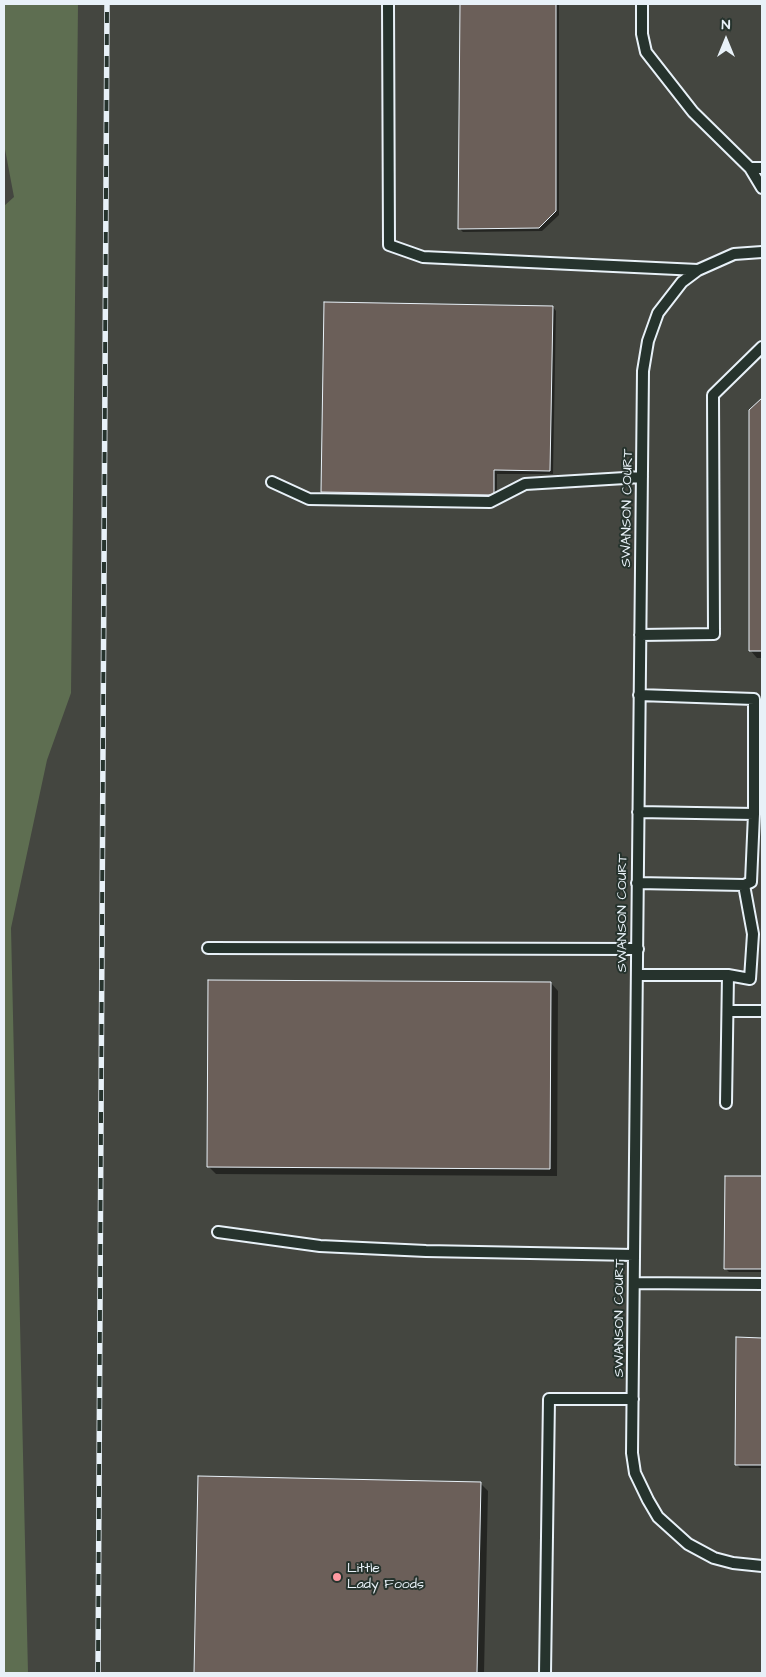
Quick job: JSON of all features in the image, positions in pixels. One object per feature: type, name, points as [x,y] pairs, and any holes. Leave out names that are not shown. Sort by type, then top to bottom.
[{"type":"lane","points":[[388,4],[389,245],[423,257],[698,270]]},
{"type":"lane","points":[[642,4],[642,34],[646,52],[693,112],[750,168],[762,188]]},
{"type":"lane","points":[[750,168],[762,168]]},
{"type":"lane","name":"SWANSON COURT","points":[[762,252],[734,254],[698,270],[682,282],[658,313],[648,341],[643,370],[632,1453],[636,1473],[658,1517],[688,1544],[714,1558],[762,1566]]},
{"type":"lane","points":[[640,635],[714,634],[713,395],[762,346]]},
{"type":"lane","points":[[272,482],[309,499],[490,502],[525,484],[642,477]]},
{"type":"lane","points":[[637,883],[744,885],[751,882],[754,814],[754,699],[639,695]]},
{"type":"lane","points":[[638,812],[754,814]]},
{"type":"lane","points":[[637,975],[728,975],[750,979],[753,934],[744,885]]},
{"type":"lane","points":[[208,948],[638,949]]},
{"type":"lane","points":[[726,1103],[728,975]]},
{"type":"lane","points":[[728,1011],[762,1011]]},
{"type":"lane","points":[[218,1232],[320,1246],[426,1251],[634,1255]]},
{"type":"lane","points":[[634,1283],[762,1284]]},
{"type":"lane","points":[[545,1673],[549,1399],[633,1399]]},
{"type":"shaded area","points":[[4,4],[762,4],[762,1673],[4,1673]]},
{"type":"green space","points":[[4,4],[78,4],[71,693],[47,760],[11,928],[28,1673],[4,1673],[4,206],[14,197],[4,144]]},
{"type":"building","points":[[460,4],[556,4],[556,211],[539,228],[458,229]]},
{"type":"building","points":[[324,302],[553,306],[550,471],[494,470],[494,495],[321,492]]},
{"type":"building","points":[[762,398],[762,651],[749,651],[749,410]]},
{"type":"building","points":[[208,980],[551,982],[550,1169],[207,1167]]},
{"type":"building","points":[[725,1176],[762,1176],[762,1269],[724,1269]]},
{"type":"building","points":[[736,1337],[762,1338],[762,1465],[735,1465]]},
{"type":"building","name":"Little Lady Foods","points":[[198,1476],[481,1482],[477,1673],[194,1673]]},
{"type":"railway","points":[[98,1673],[107,4]]},
{"type":"place","name":"Little Lady Foods","points":[[337,1577]]}]
